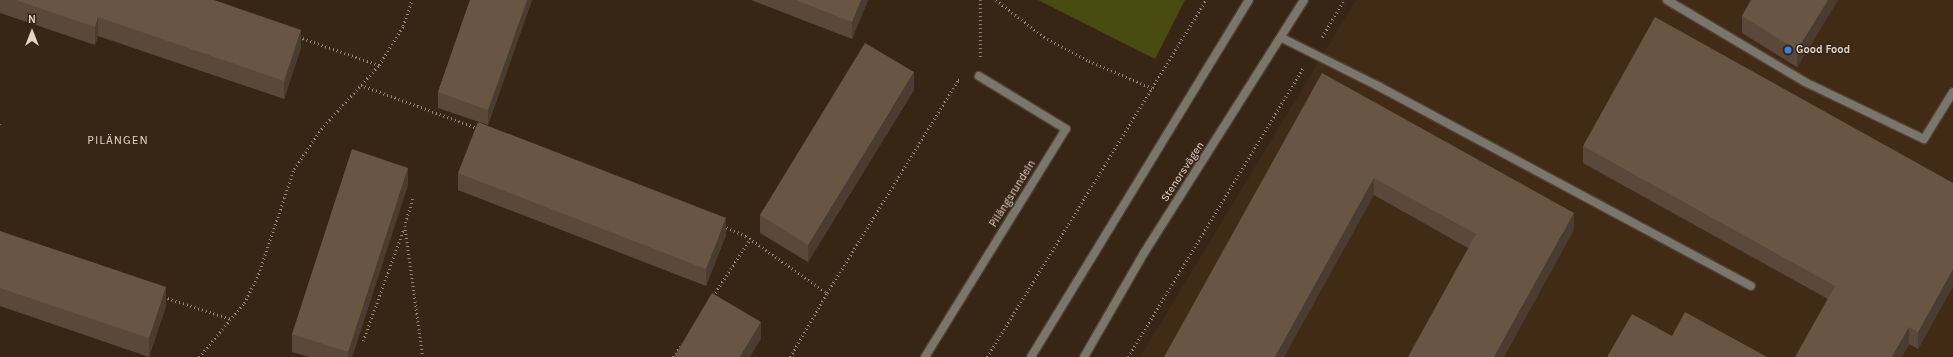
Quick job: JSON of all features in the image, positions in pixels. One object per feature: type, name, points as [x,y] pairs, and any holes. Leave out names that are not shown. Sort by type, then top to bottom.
[{"type":"street","points":[[1030,357],[1249,0]]},
{"type":"street","name":"Stenorsvägen","points":[[1084,357],[1144,254],[1282,38],[1304,0]]},
{"type":"street","points":[[1667,0],[1805,82],[1924,139],[1953,92]]},
{"type":"street","points":[[1282,38],[1378,86],[1751,286]]},
{"type":"street","name":"Pilängsrundeln","points":[[925,357],[1066,129],[979,76]]},
{"type":"path","points":[[199,357],[244,304],[257,278],[294,170],[321,129],[379,65],[403,26],[412,0]]},
{"type":"path","points":[[790,357],[827,293],[958,80],[979,76],[980,0]]},
{"type":"path","points":[[996,0],[1044,37],[1089,61],[1152,88]]},
{"type":"path","points":[[987,357],[1206,0]]},
{"type":"path","points":[[1128,357],[1344,0]]},
{"type":"path","points":[[291,34],[379,65]]},
{"type":"path","points":[[361,84],[480,129]]},
{"type":"path","points":[[362,341],[405,226],[413,199]]},
{"type":"path","points":[[717,224],[750,239],[827,293]]},
{"type":"path","points":[[405,226],[423,357]]},
{"type":"path","points":[[712,298],[750,239]]},
{"type":"path","points":[[156,295],[231,319]]},
{"type":"path","points":[[673,357],[686,337]]},
{"type":"shaded area","points":[[1038,0],[1185,0],[1155,59]]},
{"type":"shaded area","points":[[1356,0],[1953,0],[1953,357],[1140,357]]},
{"type":"building","points":[[16,0],[214,0],[301,30],[284,81],[98,17],[95,27]]},
{"type":"building","points":[[470,0],[527,0],[488,110],[438,92]]},
{"type":"building","points":[[796,0],[861,0],[852,22]]},
{"type":"building","name":"Good Food","points":[[1751,0],[1828,0],[1797,50],[1742,16]]},
{"type":"building","points":[[1655,17],[1953,183],[1953,269],[1918,332],[1909,327],[1892,357],[1795,357],[1835,286],[1583,146]]},
{"type":"building","points":[[865,43],[914,72],[808,245],[760,215]]},
{"type":"building","points":[[1322,73],[1574,213],[1494,357],[1408,357],[1476,234],[1374,178],[1275,357],[1164,357]]},
{"type":"building","points":[[478,122],[726,218],[706,269],[458,173]]},
{"type":"building","points":[[352,149],[408,168],[348,352],[292,334]]},
{"type":"building","points":[[0,231],[166,287],[149,338],[0,288]]},
{"type":"building","points":[[712,293],[761,322],[740,357],[674,357]]},
{"type":"building","points":[[1685,312],[1767,357],[1607,357],[1632,314],[1672,336]]},
{"type":"place","name":"Good Food","points":[[1788,50]]},
{"type":"district","name":"PILÄNGEN","points":[[118,141]]}]
